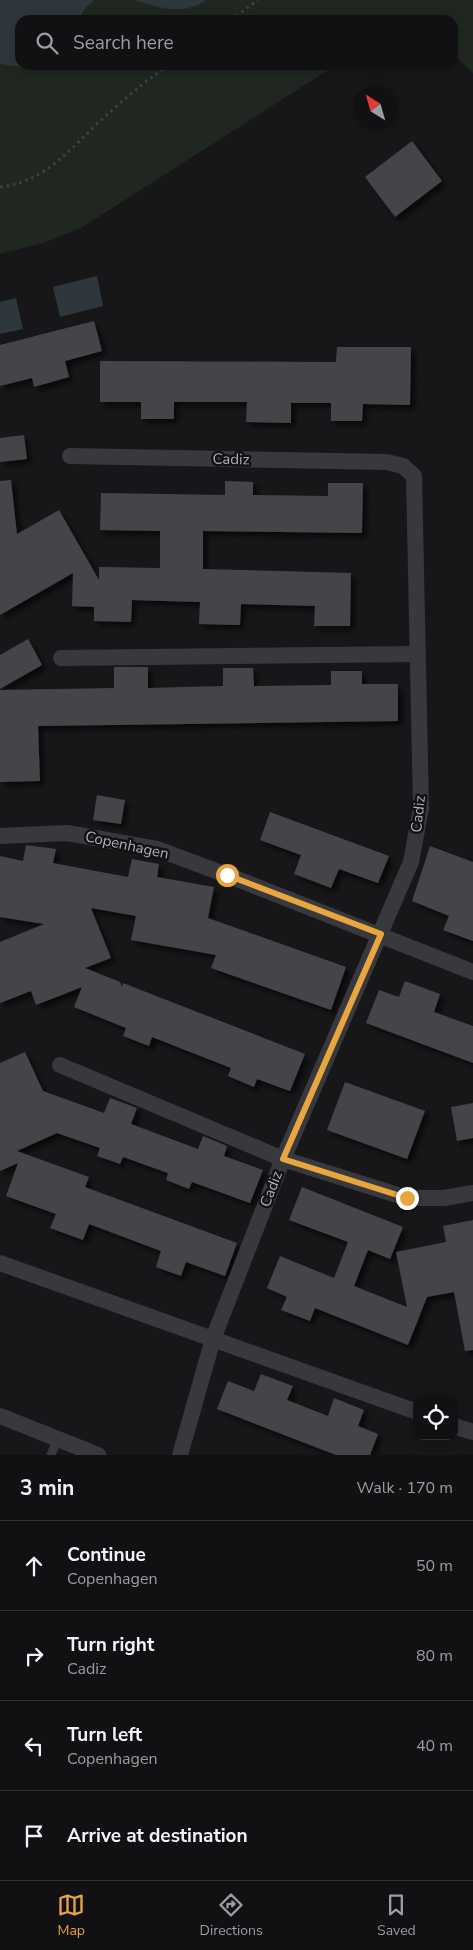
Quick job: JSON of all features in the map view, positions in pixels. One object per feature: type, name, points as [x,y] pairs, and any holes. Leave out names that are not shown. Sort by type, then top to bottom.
[{"type":"street","name":"Cadiz","points":[[70,456],[387,462],[402,466],[414,476],[421,808],[411,862],[283,1159],[213,1338],[180,1455]]},
{"type":"street","points":[[61,658],[418,654]]},
{"type":"street","name":"Copenhagen","points":[[0,836],[67,832],[157,849],[381,934],[473,972]]},
{"type":"street","points":[[60,1065],[283,1159],[407,1198],[444,1198],[473,1193]]},
{"type":"street","points":[[0,1264],[413,1411]]},
{"type":"street","points":[[0,1416],[54,1447],[98,1455]]},
{"type":"street","points":[[458,1427],[473,1432]]},
{"type":"path","points":[[238,15],[258,0]]},
{"type":"path","points":[[0,187],[29,178],[56,164],[122,101],[162,70]]},
{"type":"shaded area","points":[[0,0],[473,0],[473,73],[458,59],[458,15],[15,15],[15,70],[328,70],[81,228],[44,243],[0,254]]},
{"type":"shaded area","points":[[0,0],[94,0],[81,15],[15,15],[15,66],[0,64]]},
{"type":"shaded area","points":[[133,0],[206,0],[188,8],[170,9]]},
{"type":"shaded area","points":[[97,276],[103,306],[60,317],[53,287]]},
{"type":"shaded area","points":[[16,298],[23,329],[0,334],[0,302]]},
{"type":"building","points":[[412,141],[442,181],[395,217],[365,177]]},
{"type":"building","points":[[94,321],[102,351],[65,361],[69,377],[34,387],[32,378],[0,386],[0,345]]},
{"type":"building","points":[[337,347],[411,347],[410,405],[363,404],[362,421],[331,421],[331,403],[291,403],[291,423],[246,422],[247,402],[174,402],[174,419],[141,419],[141,402],[100,402],[100,361],[336,362]]},
{"type":"building","points":[[24,435],[27,459],[0,462],[0,438]]},
{"type":"building","points":[[11,480],[17,534],[59,510],[99,580],[99,567],[160,568],[160,531],[100,530],[101,493],[225,495],[225,481],[253,482],[253,495],[328,496],[328,483],[363,483],[362,533],[203,531],[203,569],[351,573],[350,626],[314,626],[315,606],[241,604],[240,625],[199,624],[200,602],[132,600],[131,622],[94,621],[94,607],[72,606],[73,573],[0,615],[0,481]]},
{"type":"building","points":[[28,639],[42,665],[0,689],[0,655]]},
{"type":"building","points":[[114,667],[148,667],[148,688],[223,686],[223,668],[253,668],[254,686],[331,685],[331,671],[362,671],[362,684],[398,684],[398,721],[38,726],[40,781],[0,782],[0,690],[114,688]]},
{"type":"building","points":[[97,795],[125,800],[121,824],[93,820]]},
{"type":"building","points":[[270,812],[389,856],[378,883],[339,869],[331,888],[294,874],[301,855],[260,840]]},
{"type":"building","points":[[26,845],[56,849],[53,863],[128,877],[132,859],[159,864],[157,877],[214,887],[208,918],[346,967],[331,1010],[211,968],[216,955],[131,940],[136,916],[91,908],[111,958],[85,968],[120,982],[122,987],[123,983],[305,1054],[290,1091],[257,1079],[254,1087],[228,1076],[231,1068],[152,1037],[149,1046],[123,1036],[126,1028],[74,1007],[82,987],[36,1005],[31,991],[0,1003],[0,942],[44,924],[0,917],[0,856],[23,861]]},
{"type":"building","points":[[430,846],[473,862],[473,941],[443,930],[449,916],[412,901]]},
{"type":"building","points":[[405,981],[440,994],[434,1012],[473,1026],[473,1063],[366,1023],[379,990],[399,997]]},
{"type":"building","points":[[25,1052],[43,1091],[104,1113],[110,1098],[137,1108],[131,1124],[198,1149],[203,1136],[227,1146],[224,1156],[263,1170],[250,1203],[192,1182],[189,1189],[166,1180],[168,1173],[123,1157],[120,1164],[97,1156],[100,1148],[57,1133],[17,1151],[89,1177],[85,1187],[237,1243],[225,1276],[186,1262],[181,1276],[156,1267],[161,1251],[89,1224],[83,1240],[50,1228],[56,1214],[6,1196],[18,1163],[0,1171],[0,1063]]},
{"type":"building","points":[[345,1082],[425,1111],[407,1159],[327,1130]]},
{"type":"building","points":[[473,1103],[473,1138],[457,1141],[451,1107]]},
{"type":"building","points":[[302,1187],[403,1227],[390,1259],[368,1250],[354,1286],[407,1307],[396,1252],[446,1242],[443,1226],[473,1220],[473,1350],[465,1351],[454,1292],[427,1297],[408,1345],[315,1308],[310,1321],[281,1310],[287,1297],[267,1288],[280,1256],[334,1278],[348,1242],[289,1220]]},
{"type":"building","points":[[261,1374],[293,1386],[287,1400],[328,1416],[334,1398],[364,1410],[358,1426],[378,1434],[370,1455],[336,1455],[217,1409],[228,1381],[254,1391]]},
{"type":"route","points":[[227,875],[381,934],[283,1159],[407,1198]]}]
